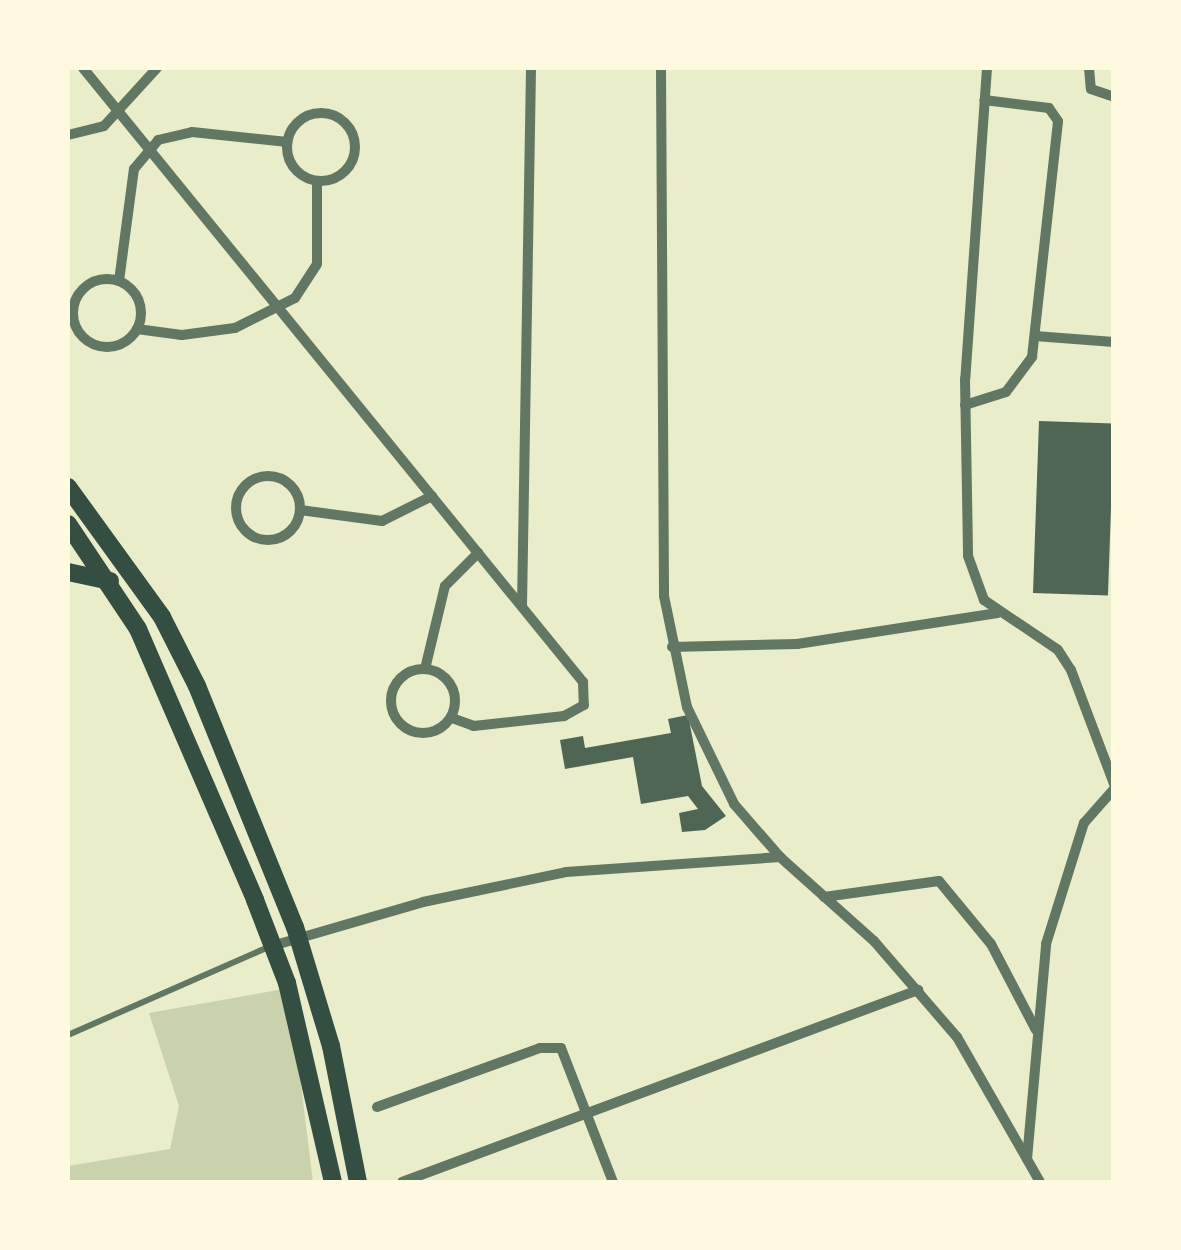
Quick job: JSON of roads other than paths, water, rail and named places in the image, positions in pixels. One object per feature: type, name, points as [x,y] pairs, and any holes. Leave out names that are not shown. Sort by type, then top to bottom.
[{"type":"main road","points":[[70,496],[162,617],[198,686],[298,938],[330,1046],[358,1182]]},
{"type":"main road","points":[[68,524],[110,581],[170,696],[272,946],[333,1182]]},
{"type":"main road","points":[[68,572],[110,581]]},
{"type":"street","points":[[83,68],[583,682],[584,706],[564,716],[496,724],[452,718],[426,734],[406,729],[393,713],[396,682],[426,668]]},
{"type":"street","points":[[68,135],[94,131],[121,112],[157,68]]},
{"type":"street","points":[[522,606],[530,68]]},
{"type":"street","points":[[662,68],[664,596],[672,648],[703,750],[734,804],[780,857],[918,990],[957,1037],[1040,1182]]},
{"type":"street","points":[[987,68],[965,405],[968,556],[975,582],[998,613],[1058,650],[1114,787],[1084,824],[1061,883],[1036,1031],[1027,1160]]},
{"type":"street","points":[[1089,68],[1091,88],[1114,96]]},
{"type":"street","points":[[965,405],[998,398],[1016,384],[1032,357],[1058,116],[1049,108],[984,100]]},
{"type":"street","points":[[331,114],[350,128],[352,161],[338,177],[317,181],[291,163],[287,142],[308,115],[331,114]]},
{"type":"street","points":[[137,329],[141,306],[119,280],[131,180],[149,147],[192,132],[287,142]]},
{"type":"street","points":[[119,280],[88,284],[75,300],[74,322],[86,340],[108,347],[137,329],[166,335],[218,331],[280,310],[317,264],[317,181]]},
{"type":"street","points":[[1035,336],[1114,342]]},
{"type":"street","points":[[273,476],[290,485],[300,510],[288,532],[268,540],[247,532],[236,503],[254,479],[273,476]]},
{"type":"street","points":[[300,510],[382,521],[432,496]]},
{"type":"street","points":[[426,668],[445,586],[478,553]]},
{"type":"street","points":[[672,648],[817,642],[998,613]]},
{"type":"street","points":[[426,668],[452,686],[452,718]]},
{"type":"street","points":[[272,946],[566,872],[780,857]]},
{"type":"street","points":[[824,897],[939,881],[991,944],[1036,1031]]},
{"type":"street","points":[[402,1182],[918,990]]},
{"type":"street","points":[[376,1107],[550,1046],[568,1056],[613,1182]]},
{"type":"lane","points":[[68,1035],[272,946]]}]
